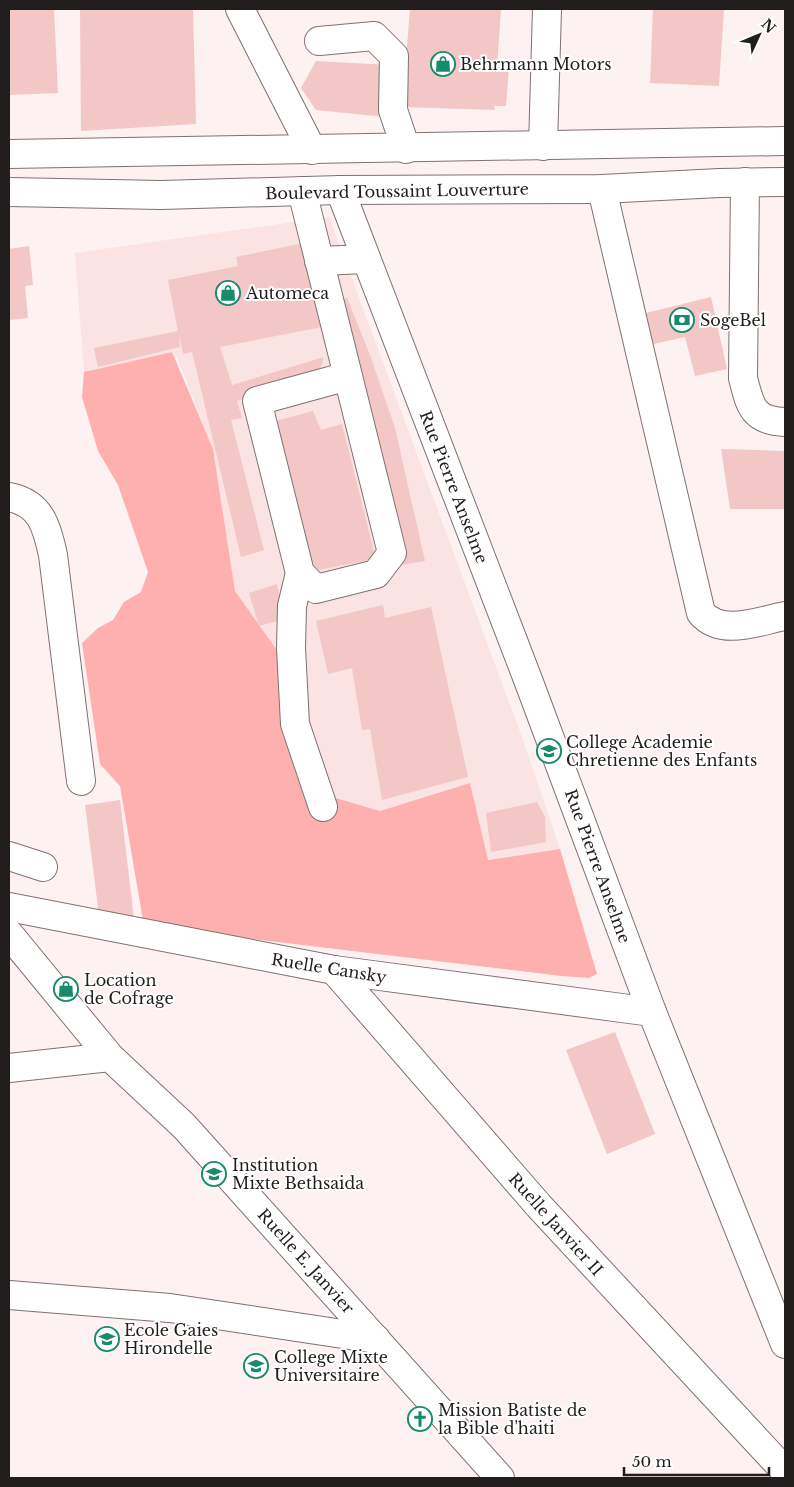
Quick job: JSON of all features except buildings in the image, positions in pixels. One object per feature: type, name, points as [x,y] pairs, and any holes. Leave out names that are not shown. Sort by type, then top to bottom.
[{"type":"street","points":[[240,9],[312,150]]},
{"type":"street","points":[[543,146],[547,9]]},
{"type":"street","points":[[319,41],[374,36],[394,56],[393,110],[406,149]]},
{"type":"street","points":[[9,154],[406,149],[785,141]]},
{"type":"street","points":[[744,182],[743,378],[750,403],[756,413],[770,422],[785,422]]},
{"type":"street","name":"Boulevard Toussaint Louverture","points":[[9,192],[161,195],[340,190],[602,189],[744,182],[785,182]]},
{"type":"street","points":[[602,189],[702,614],[708,621],[724,627],[785,616]]},
{"type":"street","name":"Rue Pierre Anselme","points":[[340,190],[530,685],[652,1012],[785,1344]]},
{"type":"street","points":[[300,573],[316,588],[376,574],[392,553],[302,191]]},
{"type":"street","points":[[319,261],[366,259]]},
{"type":"street","points":[[323,808],[295,724],[291,631],[292,606],[300,573],[257,401],[348,376]]},
{"type":"street","points":[[9,498],[33,508],[46,525],[52,555],[80,781]]},
{"type":"street","points":[[9,856],[44,866]]},
{"type":"street","name":"Ruelle Cansky","points":[[9,907],[334,970],[652,1012]]},
{"type":"street","name":"Ruelle E. Janvier","points":[[9,934],[110,1057],[184,1126],[500,1478]]},
{"type":"street","name":"Ruelle Janvier II","points":[[334,970],[539,1206],[785,1471]]},
{"type":"street","points":[[9,1068],[110,1057]]},
{"type":"street","points":[[9,1296],[170,1308],[376,1339]]},
{"type":"shaded area","points":[[329,217],[522,737],[560,849],[487,860],[470,783],[380,811],[305,789],[279,653],[235,591],[213,449],[177,357],[172,352],[84,372],[75,253]]},
{"type":"shaded area","points":[[172,352],[213,449],[235,591],[279,653],[305,789],[380,811],[470,783],[488,860],[560,849],[597,974],[589,978],[562,976],[144,926],[120,786],[100,764],[82,643],[98,628],[113,620],[124,602],[141,592],[148,572],[118,485],[98,451],[82,397],[84,372]]},
{"type":"place","name":"Behrmann Motors","points":[[443,64]]},
{"type":"place","name":"Automeca","points":[[228,293]]},
{"type":"place","name":"SogeBel","points":[[682,320]]},
{"type":"place","name":"College Academie Chretienne des Enfants","points":[[549,751]]},
{"type":"place","name":"Location de Cofrage","points":[[66,989]]},
{"type":"place","name":"Institution Mixte Bethsaida","points":[[214,1174]]},
{"type":"place","name":"Ecole Gaies Hirondelle","points":[[107,1339]]},
{"type":"place","name":"College Mixte Universitaire","points":[[256,1366]]},
{"type":"place","name":"Mission Batiste de la Bible d'haiti","points":[[420,1419]]}]
